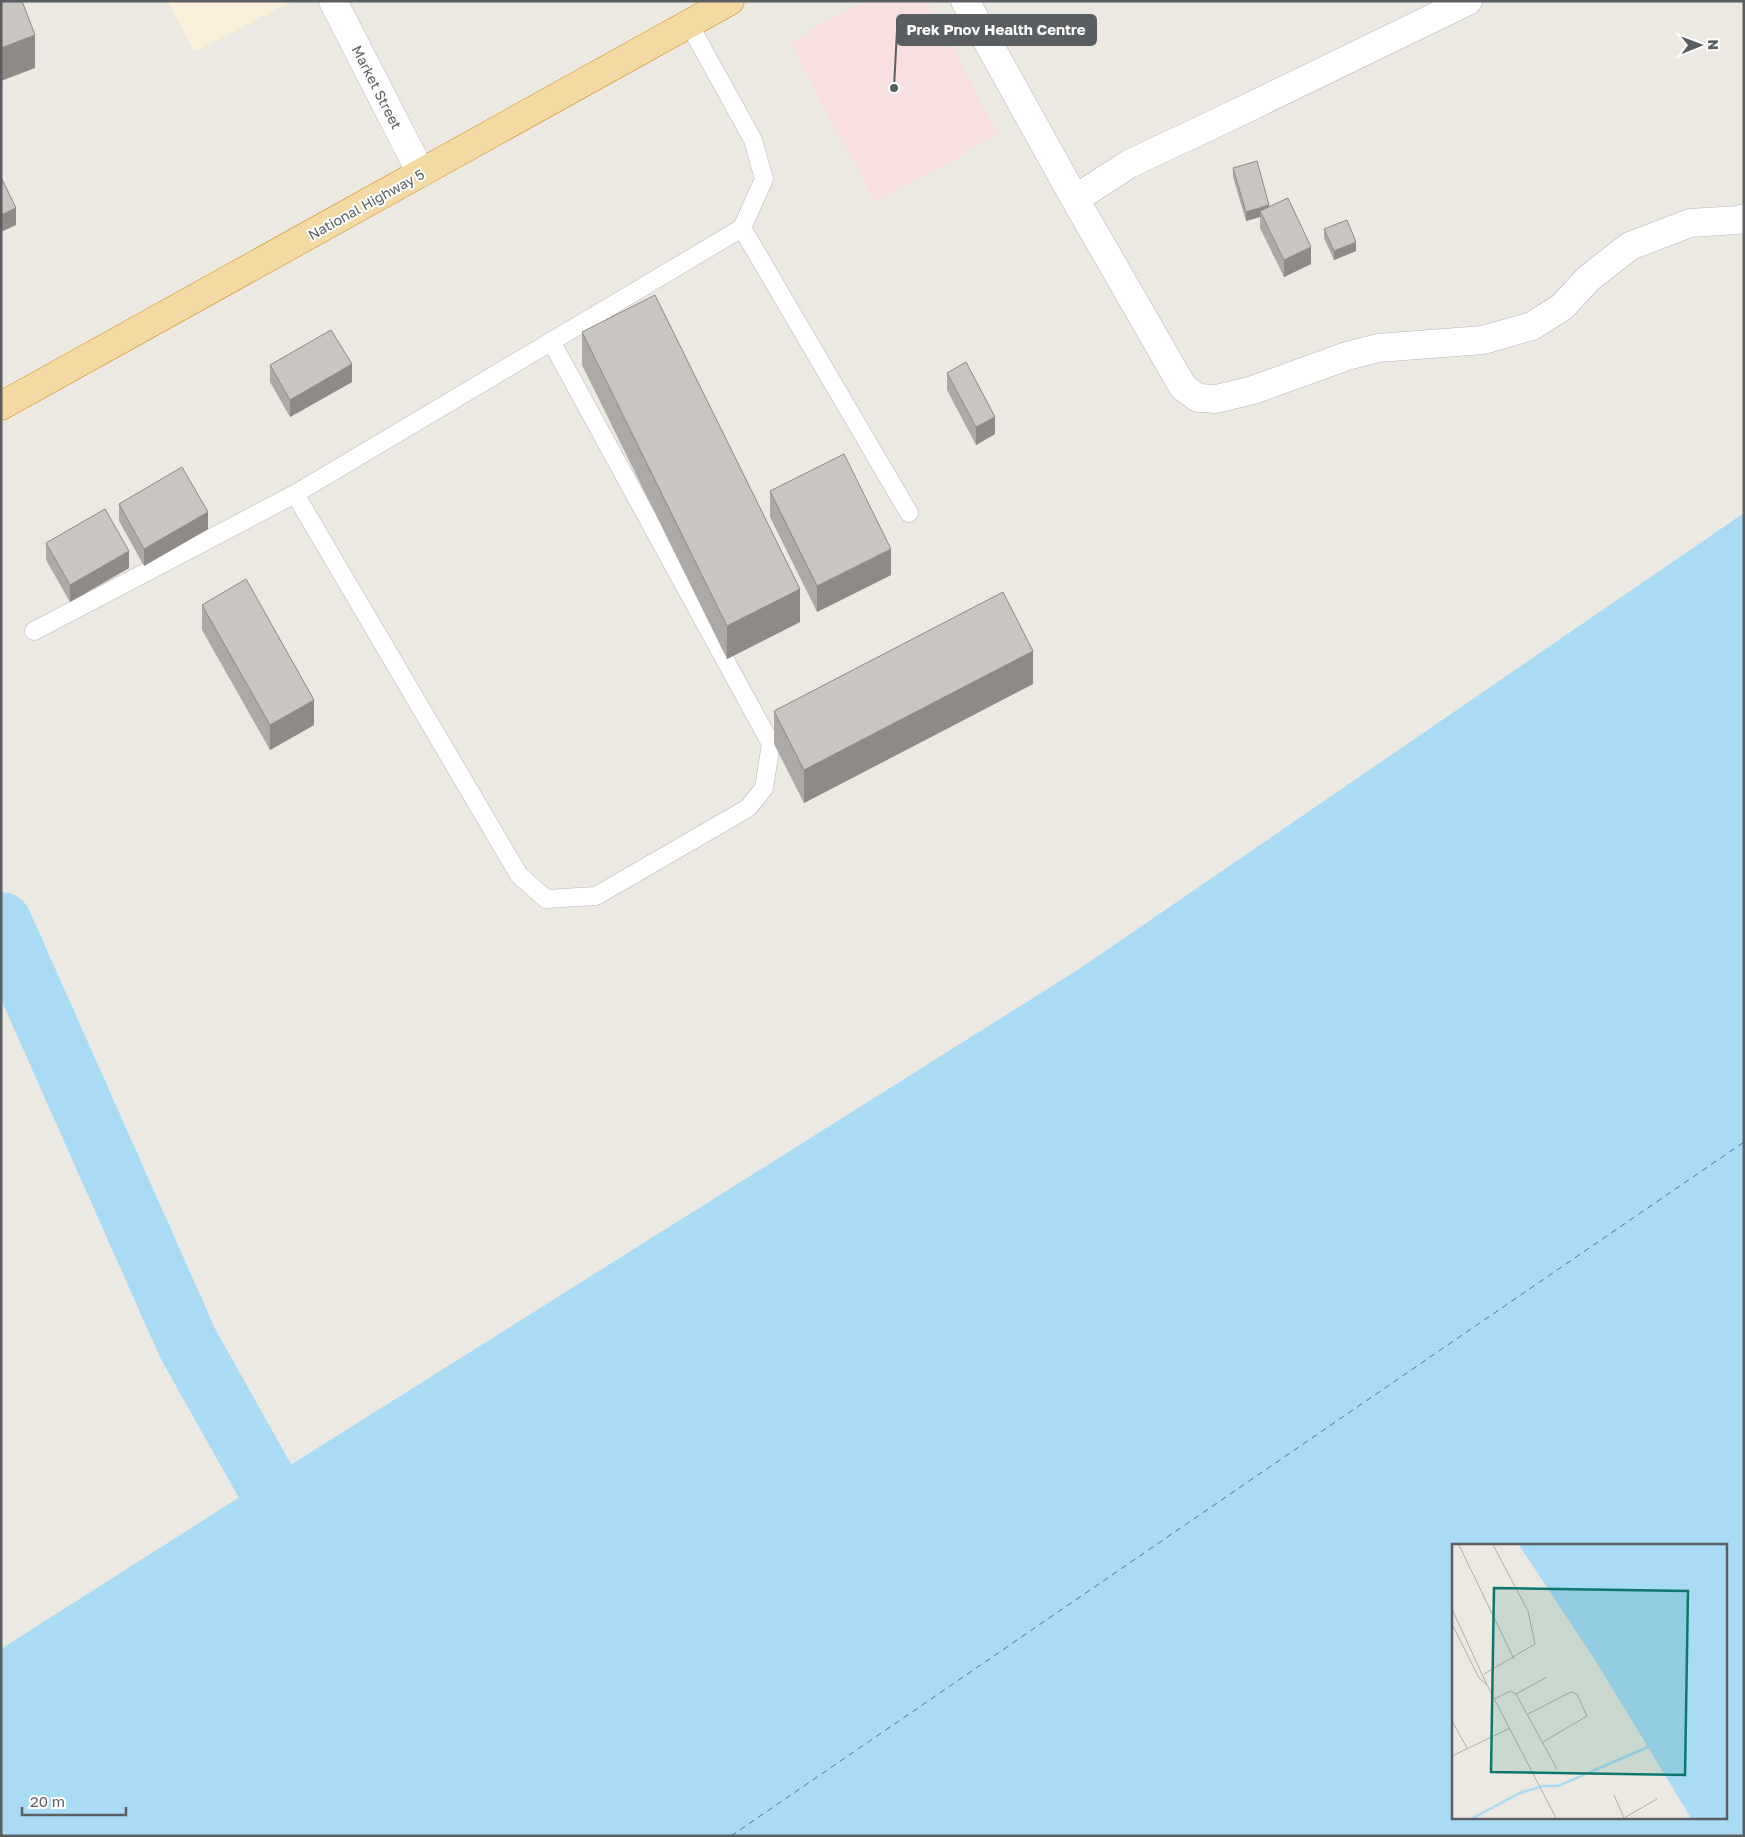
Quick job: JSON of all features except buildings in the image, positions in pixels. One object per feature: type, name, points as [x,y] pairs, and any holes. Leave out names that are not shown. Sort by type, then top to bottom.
[{"type":"highway","name":"National Highway 5","points":[[1,406],[730,1]]},
{"type":"street","name":"Market Street","points":[[333,1],[421,173]]},
{"type":"street","points":[[965,1],[1075,199],[1183,387],[1198,398],[1216,400],[1253,390],[1347,356],[1378,348],[1483,340],[1532,326],[1562,307],[1589,278],[1630,246],[1690,223],[1744,218]]},
{"type":"street","points":[[1075,199],[1129,164],[1468,1]]},
{"type":"lane","points":[[34,631],[295,494],[742,228],[764,179],[753,140],[689,24]]},
{"type":"lane","points":[[742,228],[909,513]]},
{"type":"lane","points":[[295,494],[519,875],[546,899],[596,896],[748,808],[764,788],[771,744],[551,341]]},
{"type":"shaded area","points":[[168,1],[293,1],[194,52]]},
{"type":"shaded area","points":[[865,1],[927,1],[999,135],[875,202],[789,42]]},
{"type":"water","points":[[1744,513],[1744,1836],[1,1836],[1,1649],[1079,969]]},
{"type":"waterway","points":[[1,923],[188,1344],[265,1481]]},
{"type":"ferry route","points":[[731,1836],[1744,1142]]},
{"type":"place","name":"Prek Pnov Health Centre","points":[[894,88]]}]
